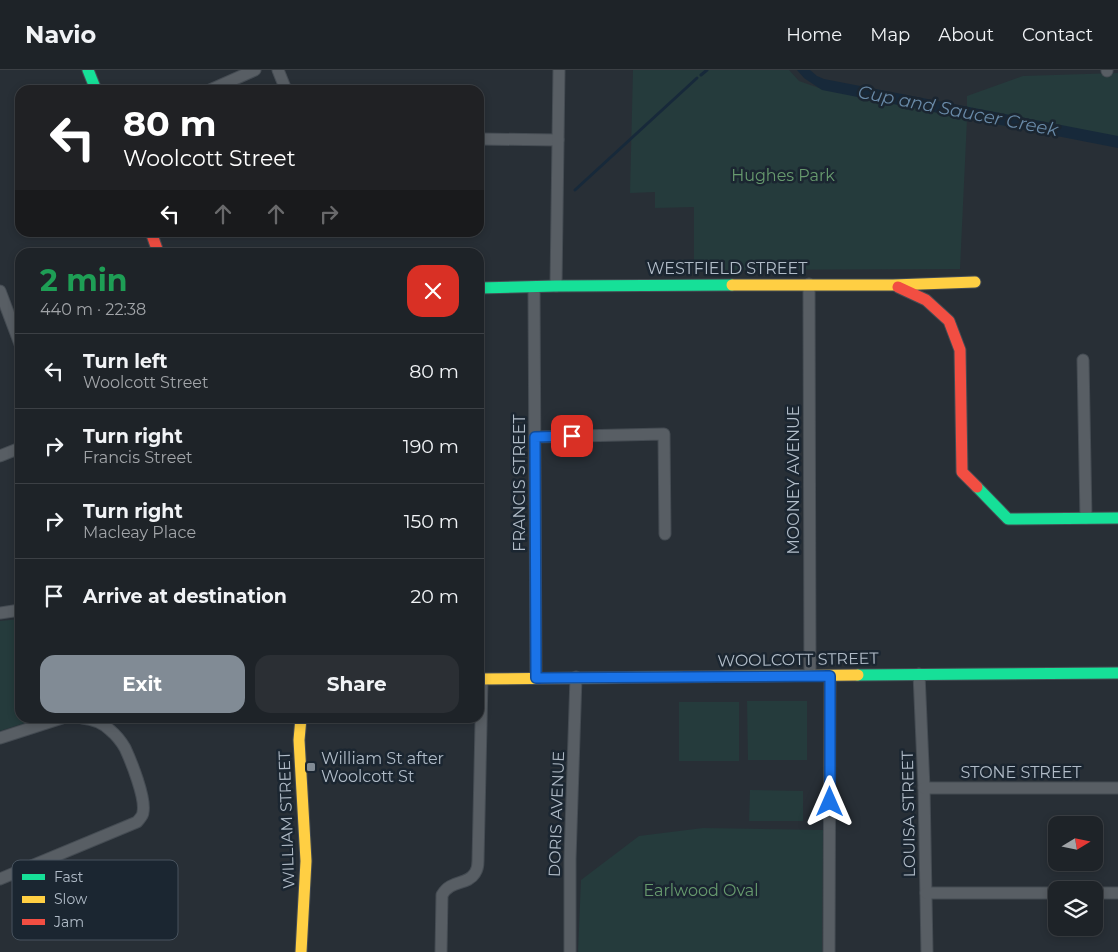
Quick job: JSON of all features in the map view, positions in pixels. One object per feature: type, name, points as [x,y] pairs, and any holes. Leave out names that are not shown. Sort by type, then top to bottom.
[{"type":"street","points":[[88,70],[94,85]]},
{"type":"street","points":[[221,85],[255,70]]},
{"type":"street","points":[[278,70],[284,85]]},
{"type":"street","points":[[556,286],[559,70]]},
{"type":"street","points":[[484,140],[558,140]]},
{"type":"street","name":"WESTFIELD STREET","points":[[484,288],[809,284],[893,285],[975,282]]},
{"type":"street","name":"MOONEY AVENUE","points":[[809,284],[810,675]]},
{"type":"street","points":[[893,285],[926,300],[949,321],[960,350],[962,472],[1008,519],[1118,518]]},
{"type":"street","name":"FRANCIS STREET","points":[[534,287],[536,678]]},
{"type":"street","points":[[0,291],[15,331]]},
{"type":"street","points":[[1083,360],[1086,518]]},
{"type":"street","points":[[535,437],[664,434],[665,534]]},
{"type":"street","points":[[0,456],[15,450]]},
{"type":"street","points":[[0,613],[15,611]]},
{"type":"street","name":"WOOLCOTT STREET","points":[[484,679],[1118,673]]},
{"type":"street","name":"LOUISA STREET","points":[[919,674],[924,788],[927,952]]},
{"type":"street","points":[[829,952],[830,676]]},
{"type":"street","name":"DORIS AVENUE","points":[[570,952],[570,859],[576,677]]},
{"type":"street","points":[[0,738],[46,723]]},
{"type":"street","points":[[46,860],[137,822],[143,814],[144,805],[139,787],[124,748],[118,738],[100,723]]},
{"type":"street","name":"WILLIAM STREET","points":[[301,723],[299,740],[306,861],[301,952]]},
{"type":"street","points":[[441,952],[442,895],[451,884],[469,879],[476,872],[478,861],[480,723]]},
{"type":"street","name":"STONE STREET","points":[[924,788],[1118,788]]},
{"type":"street","points":[[0,879],[12,874]]},
{"type":"street","points":[[926,894],[1048,893]]},
{"type":"street","points":[[1103,893],[1118,893]]},
{"type":"green space","name":"Hughes Park","points":[[633,70],[789,70],[799,81],[819,88],[967,119],[960,269],[694,270],[694,207],[655,208],[655,192],[630,193]]},
{"type":"green space","points":[[1118,73],[1118,147],[967,119],[967,96],[1023,76]]},
{"type":"green space","points":[[15,620],[15,723],[25,723],[0,731],[0,621]]},
{"type":"green space","points":[[747,701],[807,701],[807,760],[748,760]]},
{"type":"green space","points":[[679,702],[739,702],[739,761],[679,761]]},
{"type":"green space","points":[[750,790],[803,791],[803,821],[749,821]]},
{"type":"green space","name":"Earlwood Oval","points":[[703,828],[823,830],[822,952],[578,952],[581,880],[639,836]]},
{"type":"water","name":"Cup and Saucer Creek","points":[[797,70],[810,70],[824,79],[1118,136],[1118,148],[822,90],[804,78]]},
{"type":"waterway","points":[[701,75],[707,70]]},
{"type":"waterway","points":[[575,190],[697,78]]},
{"type":"traffic: fast","points":[[88,70],[94,85]]},
{"type":"traffic: fast","points":[[484,288],[732,285]]},
{"type":"traffic: fast","points":[[977,487],[1008,519],[1118,518]]},
{"type":"traffic: fast","points":[[858,675],[1118,673]]},
{"type":"traffic: slow","points":[[732,285],[893,285],[975,282]]},
{"type":"traffic: slow","points":[[484,679],[858,675]]},
{"type":"traffic: slow","points":[[301,723],[299,740],[306,861],[301,952]]},
{"type":"traffic: jam","points":[[153,237],[157,248]]},
{"type":"traffic: jam","points":[[898,287],[926,300],[949,321],[960,350],[962,472],[977,487]]},
{"type":"place","name":"William St after Woolcott St","points":[[311,767]]},
{"type":"route","points":[[572,436],[535,437],[536,678],[830,676],[830,802]]}]
